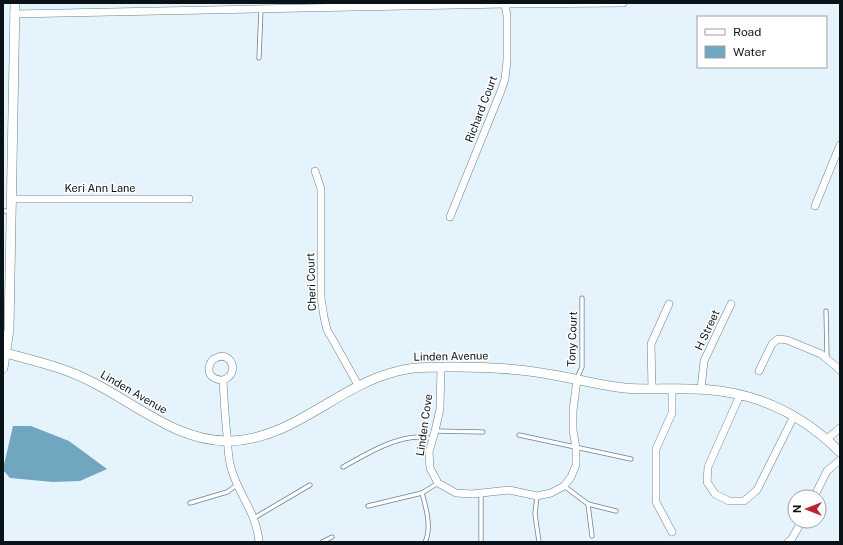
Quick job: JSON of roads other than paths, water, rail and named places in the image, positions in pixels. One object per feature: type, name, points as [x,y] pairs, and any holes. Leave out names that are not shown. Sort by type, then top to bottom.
[{"type":"street","points":[[3,368],[9,330],[6,297],[7,211],[12,199],[15,3]]},
{"type":"street","points":[[14,14],[623,3]]},
{"type":"street","name":"Richard Court","points":[[450,217],[499,98],[505,79],[507,60],[507,16],[505,4]]},
{"type":"street","points":[[815,206],[840,145]]},
{"type":"street","name":"Cheri Court","points":[[315,171],[321,189],[321,298],[324,317],[327,330],[358,385]]},
{"type":"street","name":"Keri Ann Lane","points":[[12,199],[189,199]]},
{"type":"street","points":[[652,389],[651,344],[669,304]]},
{"type":"street","name":"H Street","points":[[701,389],[704,361],[731,304]]},
{"type":"street","points":[[759,371],[772,344],[778,339],[787,340],[821,354],[840,370]]},
{"type":"street","name":"Linden Avenue","points":[[6,353],[68,371],[90,380],[181,432],[214,440],[244,440],[260,437],[289,425],[358,385],[374,378],[410,368],[441,366],[504,368],[532,371],[602,385],[626,388],[701,389],[740,395],[771,405],[794,416],[827,439],[840,452]]},
{"type":"street","name":"Linden Cove","points":[[438,483],[430,468],[429,452],[436,431],[440,409],[441,366]]},
{"type":"street","points":[[438,483],[456,493],[472,494],[509,490],[537,496],[551,493],[564,486],[571,477],[576,465],[573,411],[577,379]]},
{"type":"street","points":[[223,380],[228,456],[237,485],[254,518],[260,542]]},
{"type":"street","points":[[672,389],[672,413],[656,449],[656,502],[672,532]]},
{"type":"street","points":[[740,395],[708,468],[707,482],[715,494],[729,501],[744,501],[757,490],[794,416]]},
{"type":"street","points":[[827,439],[840,428]]},
{"type":"street","points":[[818,489],[827,471],[840,460]]},
{"type":"street","points":[[788,542],[791,540],[797,529]]},
{"type":"lane","points":[[259,58],[261,9]]},
{"type":"lane","name":"Tony Court","points":[[577,379],[582,366],[582,298]]},
{"type":"lane","points":[[826,311],[827,358]]},
{"type":"lane","points":[[436,431],[483,432]]},
{"type":"lane","points":[[519,435],[631,459]]},
{"type":"lane","points":[[343,467],[381,446],[409,438],[422,437],[433,439]]},
{"type":"lane","points":[[368,506],[422,493],[438,483]]},
{"type":"lane","points":[[190,503],[227,492],[237,485]]},
{"type":"lane","points":[[254,518],[310,485]]},
{"type":"lane","points":[[564,486],[588,504],[616,511]]},
{"type":"lane","points":[[481,492],[481,542]]},
{"type":"lane","points":[[422,493],[428,514],[428,536],[425,542]]},
{"type":"lane","points":[[537,496],[535,514],[539,542]]},
{"type":"lane","points":[[588,504],[592,536]]},
{"type":"lane","points":[[322,542],[332,537]]},
{"type":"water","points":[[13,426],[31,426],[69,441],[107,469],[80,481],[53,482],[10,478],[3,469]]}]
